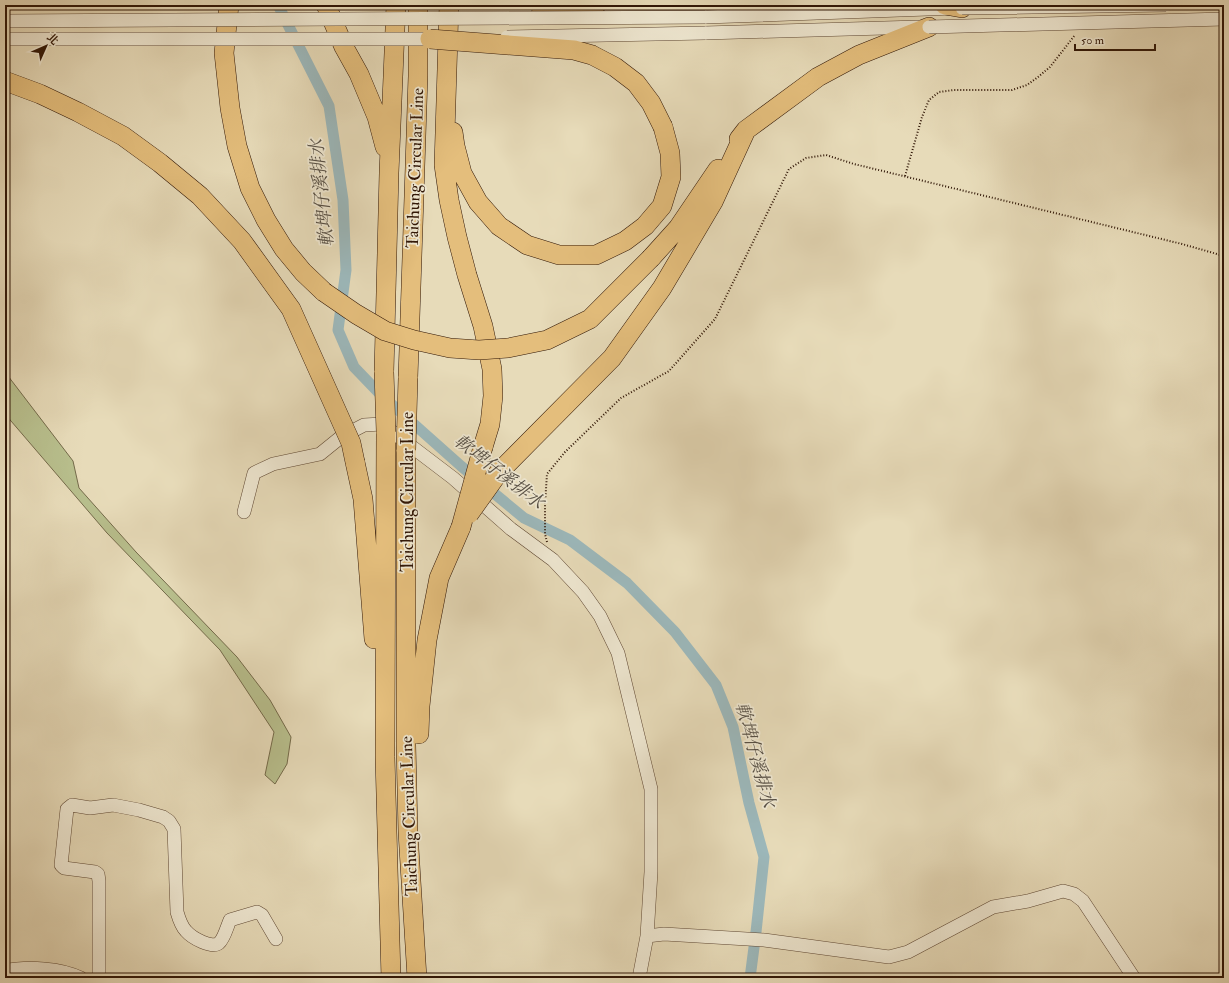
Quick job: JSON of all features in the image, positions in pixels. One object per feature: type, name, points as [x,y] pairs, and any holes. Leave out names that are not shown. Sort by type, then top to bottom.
[{"type":"highway","points":[[229,5],[224,53],[230,108],[237,146],[250,188],[266,220],[284,249],[303,272],[324,292],[356,314],[385,331],[414,340],[450,348],[478,350],[508,348],[547,340],[590,319],[651,258],[678,228],[720,165],[746,130],[818,77],[859,55],[929,27]]},
{"type":"highway","points":[[326,5],[344,47],[359,74],[377,117],[389,173]]},
{"type":"highway","name":"Taichung Circular Line","points":[[391,978],[385,758],[386,432],[384,372],[389,173],[396,5]]},
{"type":"highway","name":"Taichung Circular Line","points":[[417,978],[412,919],[408,832],[406,450],[418,76],[418,5]]},
{"type":"highway","points":[[412,919],[419,794],[420,706],[427,640],[439,578],[461,527],[490,424],[493,396],[492,369],[483,326],[467,275],[449,200],[444,165],[449,5]]},
{"type":"highway","points":[[509,18],[590,8],[596,5]]},
{"type":"highway","points":[[430,39],[574,50],[592,54],[615,66],[636,83],[651,103],[663,126],[670,153],[670,177],[662,206],[645,226],[626,242],[596,255],[559,255],[527,245],[499,226],[478,202],[462,173],[455,146],[447,92]]},
{"type":"highway","points":[[5,81],[40,94],[78,112],[123,136],[160,163],[200,196],[242,241],[291,310],[351,443],[363,499],[385,758]]},
{"type":"highway","points":[[461,527],[500,472],[612,358],[653,301],[713,202],[746,130]]},
{"type":"street","points":[[5,21],[705,17],[954,6],[1166,5]]},
{"type":"street","points":[[5,39],[430,39],[1224,20]]},
{"type":"street","points":[[244,512],[254,473],[273,464],[320,454],[341,437],[364,425],[382,424],[452,478],[511,529],[553,560],[583,592],[600,616],[618,654],[650,789],[651,872],[648,936],[639,978]]},
{"type":"street","points":[[99,978],[100,881],[98,874],[95,872],[64,868],[61,865],[67,809],[72,805],[90,808],[112,805],[139,810],[163,817],[169,821],[174,829],[177,912],[187,933],[208,945],[215,945],[220,943],[230,920],[257,912],[262,915],[276,939]]},
{"type":"street","points":[[648,936],[664,934],[764,940],[889,957],[908,952],[926,941],[993,907],[1028,901],[1063,891],[1074,894],[1083,901],[1134,978]]},
{"type":"street","points":[[5,971],[18,968],[38,968],[75,975],[81,978]]},
{"type":"path","points":[[905,176],[922,117],[930,100],[939,92],[954,90],[1012,90],[1027,85],[1050,67],[1071,41],[1078,29]]},
{"type":"path","points":[[553,560],[545,534],[547,474],[565,452],[621,398],[669,371],[715,319],[789,169],[806,158],[826,155],[854,164],[1182,244],[1224,256]]},
{"type":"green space","points":[[5,372],[73,461],[79,488],[136,552],[237,657],[270,700],[291,737],[287,764],[275,784],[265,775],[274,732],[220,650],[107,533],[5,414]]},
{"type":"waterway","name":"軟埤仔溪排水","points":[[278,5],[329,106],[343,200],[346,270],[338,330],[354,367],[379,393],[461,466],[524,518],[570,540],[627,583],[675,632],[716,685],[733,727],[749,803],[764,857],[750,978]]}]
